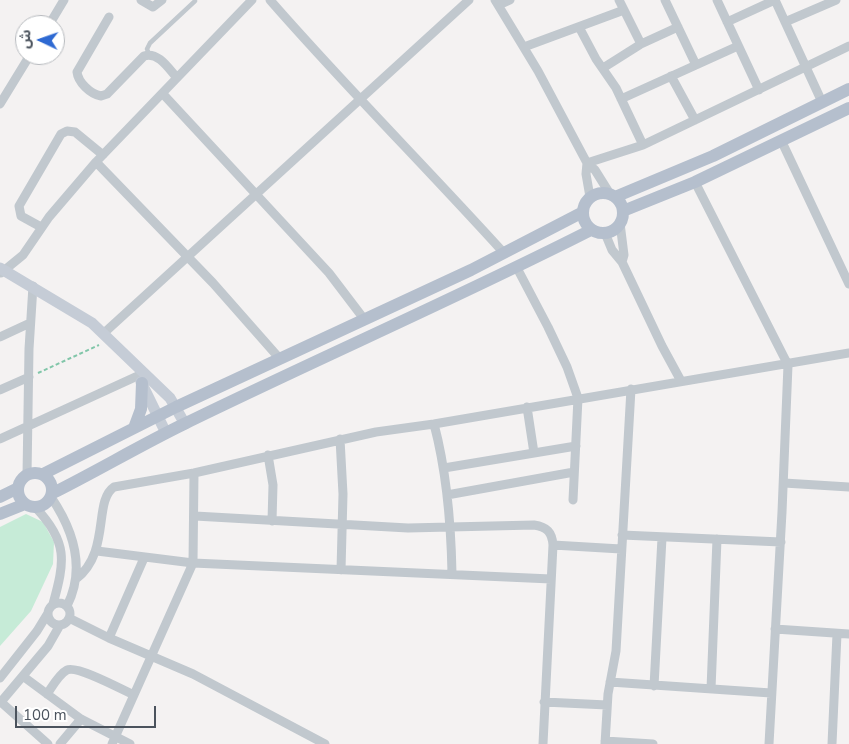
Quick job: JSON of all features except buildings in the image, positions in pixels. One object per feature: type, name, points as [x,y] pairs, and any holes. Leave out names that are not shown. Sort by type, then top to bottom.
[{"type":"main road","points":[[43,474],[176,407],[471,270],[502,252],[582,212],[590,197],[600,193],[613,195],[713,156],[849,90]]},
{"type":"main road","points":[[582,212],[585,223],[591,230],[605,233],[616,228],[622,217],[849,108]]},
{"type":"main road","points":[[613,195],[622,217]]},
{"type":"main road","points":[[0,514],[48,502],[52,495],[166,433],[517,268],[591,230]]},
{"type":"main road","points":[[2,271],[33,286],[79,314],[108,336],[130,360],[141,377],[166,433]]},
{"type":"main road","points":[[141,377],[176,407],[184,424]]},
{"type":"main road","points":[[134,428],[141,408],[141,377]]},
{"type":"main road","points":[[31,506],[20,497],[18,488],[22,478],[27,475],[38,472],[49,478],[52,495]]},
{"type":"main road","points":[[0,497],[18,488]]},
{"type":"street","points":[[55,15],[64,0]]},
{"type":"street","points":[[141,0],[153,7],[162,0]]},
{"type":"street","points":[[2,271],[23,255],[41,227],[96,162],[252,0]]},
{"type":"street","points":[[270,0],[358,99],[433,175],[502,252]]},
{"type":"street","points":[[108,336],[187,256],[469,0]]},
{"type":"street","points":[[510,0],[497,3],[524,47],[587,164],[595,170],[613,195]]},
{"type":"street","points":[[619,0],[641,44]]},
{"type":"street","points":[[665,0],[696,65]]},
{"type":"street","points":[[717,0],[758,90]]},
{"type":"street","points":[[727,22],[775,0],[822,102]]},
{"type":"street","points":[[785,22],[834,0]]},
{"type":"street","points":[[524,47],[624,10]]},
{"type":"street","points":[[109,17],[78,67],[77,75],[80,81],[97,96],[104,95],[144,56],[149,54],[156,56],[177,78]]},
{"type":"street","points":[[579,27],[592,54],[603,68],[621,99],[643,144]]},
{"type":"street","points":[[603,68],[641,44],[678,27]]},
{"type":"street","points":[[621,99],[738,46]]},
{"type":"street","points":[[587,164],[643,144],[849,46]]},
{"type":"street","points":[[0,104],[24,65]]},
{"type":"street","points":[[671,76],[695,120]]},
{"type":"street","points":[[163,94],[329,273],[364,319]]},
{"type":"street","points":[[41,227],[21,216],[18,206],[61,134],[67,131],[75,132],[103,155]]},
{"type":"street","points":[[781,140],[849,284]]},
{"type":"street","points":[[96,162],[242,314],[280,359]]},
{"type":"street","points":[[587,164],[586,174],[590,197]]},
{"type":"street","points":[[695,182],[788,365],[784,484],[769,744]]},
{"type":"street","points":[[622,217],[624,255],[622,262]]},
{"type":"street","points":[[605,233],[612,250],[622,262],[662,346],[682,381]]},
{"type":"street","points":[[517,268],[552,335],[578,398],[573,500]]},
{"type":"street","points":[[27,475],[30,324],[33,286]]},
{"type":"street","points":[[0,337],[30,324]]},
{"type":"street","points":[[76,579],[85,572],[97,551],[105,500],[109,491],[114,487],[194,473],[340,439],[528,406],[788,365],[849,353]]},
{"type":"street","points":[[0,390],[29,377]]},
{"type":"street","points":[[0,439],[27,425],[141,377]]},
{"type":"street","points":[[631,389],[616,651],[607,705],[605,742],[653,744]]},
{"type":"street","points":[[528,406],[534,453]]},
{"type":"street","points":[[434,424],[444,468],[452,573]]},
{"type":"street","points":[[340,439],[341,570]]},
{"type":"street","points":[[444,468],[576,446]]},
{"type":"street","points":[[268,455],[273,485],[272,521]]},
{"type":"street","points":[[447,495],[574,472]]},
{"type":"street","points":[[113,741],[194,563],[194,473]]},
{"type":"street","points":[[784,484],[849,487]]},
{"type":"street","points":[[52,495],[72,534],[76,556],[76,579],[67,606]]},
{"type":"street","points":[[0,678],[37,631],[48,613],[53,604],[61,572],[61,549],[56,532],[31,506]]},
{"type":"street","points":[[195,516],[342,525],[450,528],[540,526],[551,533],[553,546],[543,744]]},
{"type":"street","points":[[622,535],[781,542]]},
{"type":"street","points":[[654,686],[662,538]]},
{"type":"street","points":[[711,689],[718,539]]},
{"type":"street","points":[[553,546],[621,549]]},
{"type":"street","points":[[97,551],[194,563],[452,573],[551,579]]},
{"type":"street","points":[[109,638],[144,558]]},
{"type":"street","points":[[48,613],[52,623],[60,625],[66,623],[70,618],[67,606],[60,603],[53,604]]},
{"type":"street","points":[[70,618],[109,638],[152,655],[235,695],[325,744]]},
{"type":"street","points":[[48,744],[0,702],[48,646],[60,625]]},
{"type":"street","points":[[775,629],[849,634]]},
{"type":"street","points":[[832,744],[837,634]]},
{"type":"street","points":[[47,694],[64,673],[71,669],[82,671],[134,695]]},
{"type":"street","points":[[24,676],[113,741],[130,744]]},
{"type":"street","points":[[610,682],[771,692]]},
{"type":"street","points":[[544,702],[607,705]]},
{"type":"street","points":[[60,744],[81,719]]},
{"type":"lane","points":[[149,54],[147,49],[150,43],[195,1]]},
{"type":"path","points":[[29,377],[108,336]]},
{"type":"green space","points":[[26,514],[43,522],[54,542],[53,564],[31,611],[0,646],[0,527]]}]
